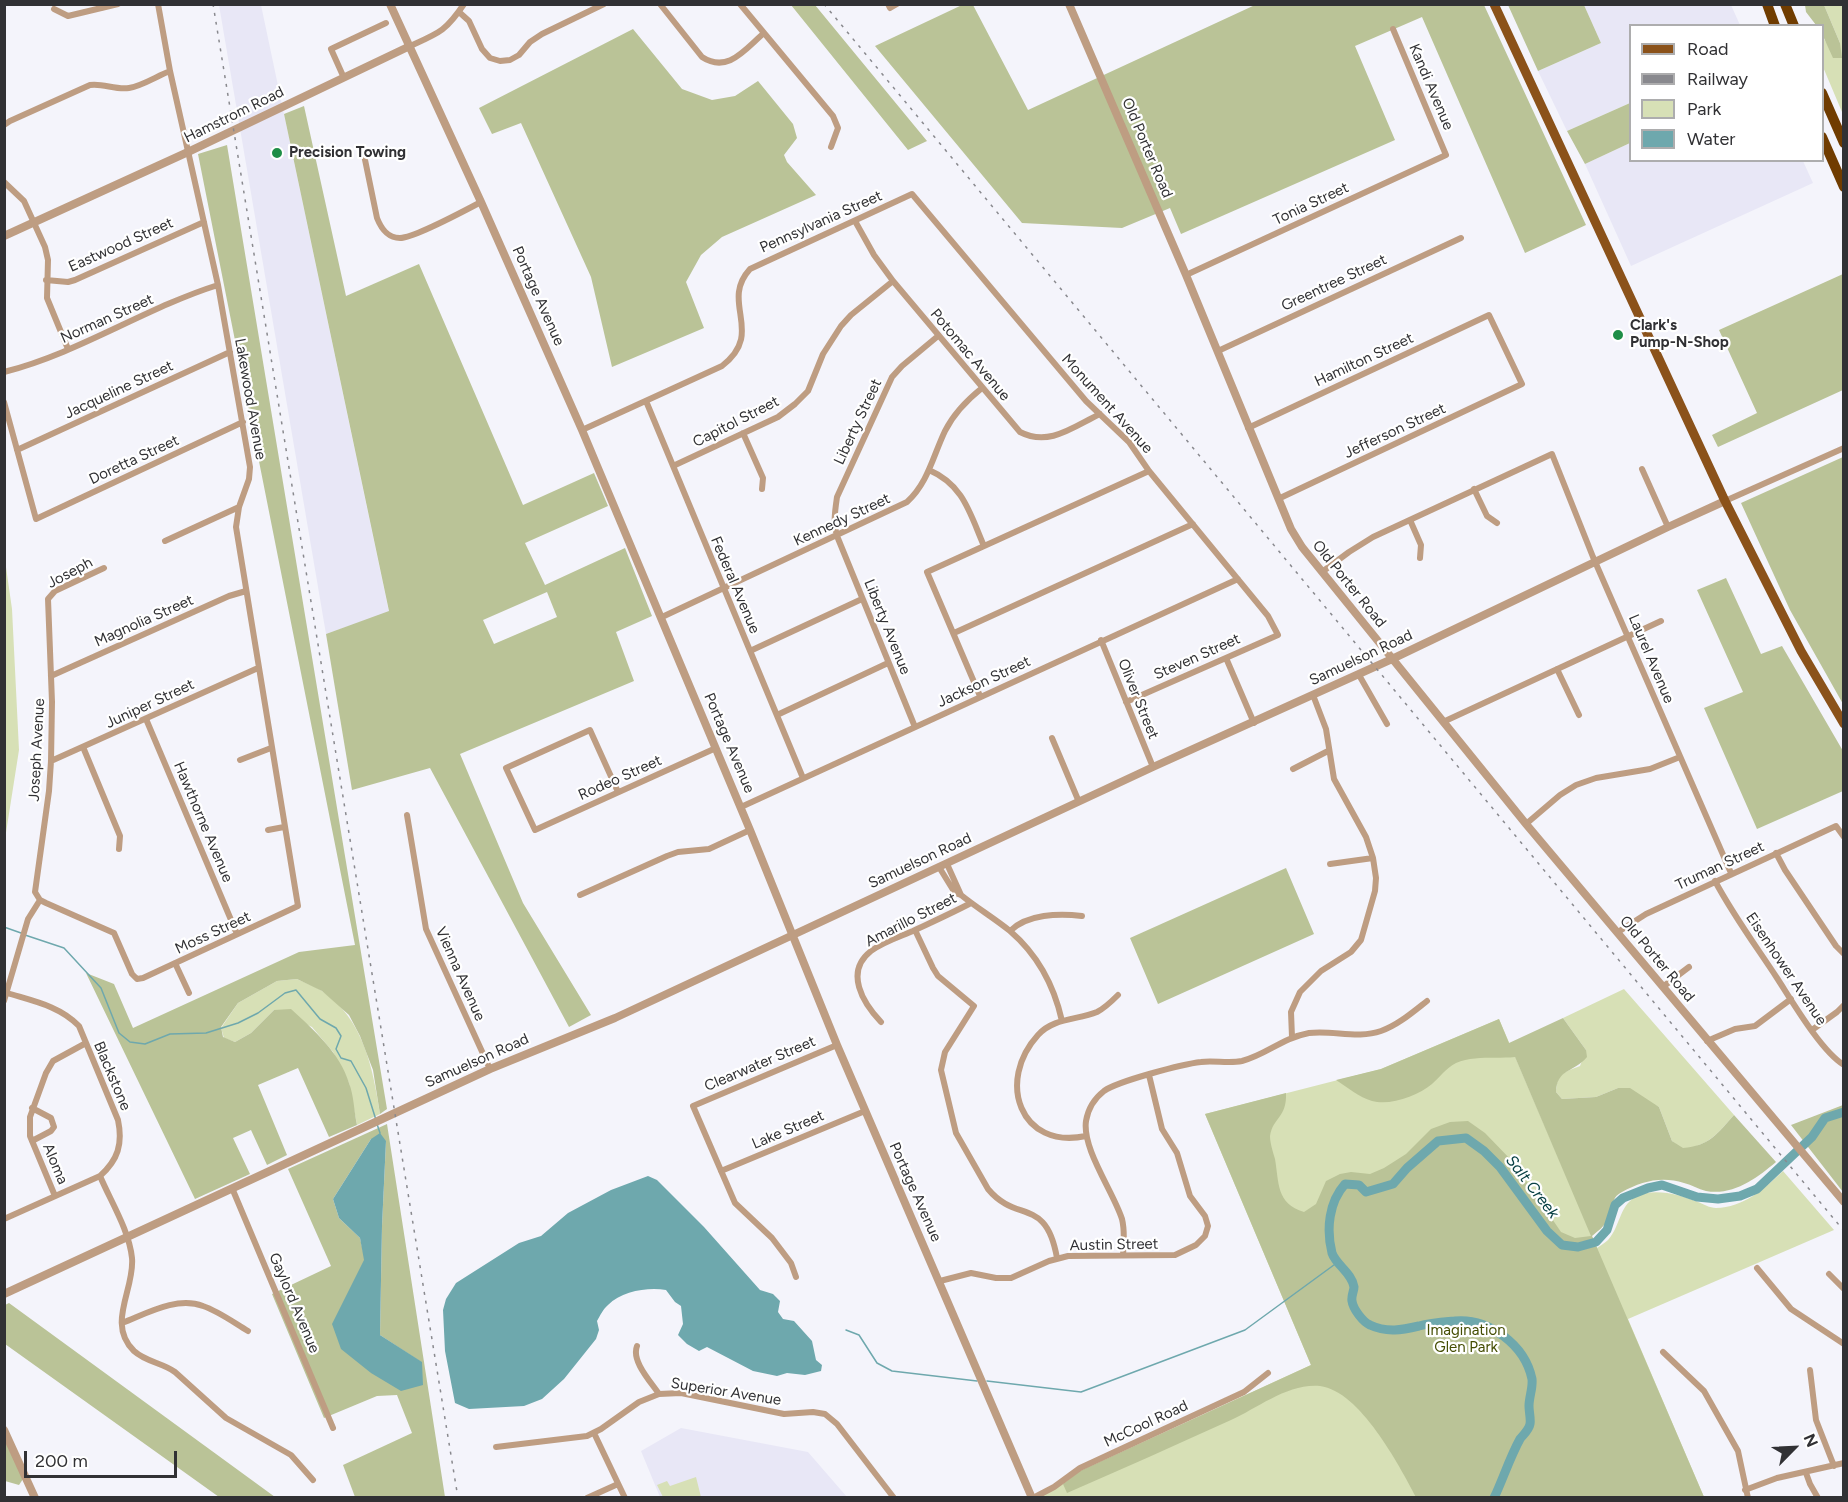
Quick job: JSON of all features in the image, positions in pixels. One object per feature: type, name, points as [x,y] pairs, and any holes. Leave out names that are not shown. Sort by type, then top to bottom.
[{"type":"highway","points":[[1767,4],[1774,24]]},
{"type":"highway","points":[[1785,4],[1793,24]]},
{"type":"highway","points":[[1824,98],[1844,143]]},
{"type":"highway","points":[[1824,142],[1844,187]]},
{"type":"main road","points":[[1494,4],[1725,501],[1801,651],[1844,724]]},
{"type":"street","points":[[54,9],[68,16],[118,4]]},
{"type":"street","name":"Lakewood Avenue","points":[[158,4],[170,71],[218,285],[250,467],[236,527],[298,906]]},
{"type":"street","name":"Portage Avenue","points":[[390,4],[582,430],[741,807],[837,1045],[1033,1497]]},
{"type":"street","name":"Hamstrom Road","points":[[4,236],[437,34],[450,24],[464,4]]},
{"type":"street","points":[[459,12],[469,21],[482,49],[490,58],[500,62],[519,55],[530,42],[542,34],[603,4]]},
{"type":"street","points":[[660,4],[702,57],[711,62],[721,64],[730,61],[764,33]]},
{"type":"street","points":[[741,4],[836,122],[837,132],[831,147]]},
{"type":"street","points":[[889,6],[897,4]]},
{"type":"street","name":"Old Porter Road","points":[[1069,4],[1186,275],[1278,499],[1302,547],[1526,824],[1844,1202]]},
{"type":"street","points":[[344,78],[331,49],[386,23]]},
{"type":"street","name":"Kandi Avenue","points":[[1393,29],[1446,155]]},
{"type":"street","points":[[4,125],[90,85],[130,88],[170,71]]},
{"type":"street","points":[[363,150],[377,218],[386,233],[393,237],[408,236],[481,202]]},
{"type":"street","name":"Tonia Street","points":[[1186,275],[1446,155]]},
{"type":"street","points":[[4,182],[24,201],[47,254],[47,298],[68,349]]},
{"type":"street","name":"Pennsylvania Street","points":[[582,430],[723,366],[734,358],[741,344],[743,331],[738,300],[739,285],[750,269],[912,194]]},
{"type":"street","name":"Monument Avenue","points":[[912,194],[1086,401],[1129,442],[1149,471],[1268,616],[1278,635]]},
{"type":"street","name":"Potomac Avenue","points":[[855,221],[874,255],[893,281],[1020,432],[1031,438],[1046,439],[1100,414]]},
{"type":"street","name":"Eastwood Street","points":[[46,280],[68,282],[75,280],[204,222]]},
{"type":"street","name":"Greentree Street","points":[[1218,351],[1461,238]]},
{"type":"street","name":"Capitol Street","points":[[673,466],[778,417],[803,398],[823,354],[841,326],[893,281]]},
{"type":"street","name":"Norman Street","points":[[4,372],[48,359],[189,295],[218,285]]},
{"type":"street","name":"Hamilton Street","points":[[1248,428],[1490,315],[1522,384]]},
{"type":"street","name":"Liberty Street","points":[[837,536],[834,514],[837,497],[892,377],[938,336]]},
{"type":"street","name":"Jacqueline Street","points":[[17,450],[230,352]]},
{"type":"street","name":"Jefferson Street","points":[[1278,499],[1522,384]]},
{"type":"street","name":"Kennedy Street","points":[[662,617],[907,502],[923,484],[946,430],[957,412],[982,388]]},
{"type":"street","name":"Federal Avenue","points":[[646,401],[803,778]]},
{"type":"street","points":[[4,402],[17,450]]},
{"type":"street","name":"Doretta Street","points":[[17,450],[36,519],[243,422]]},
{"type":"street","points":[[743,433],[763,478],[762,489]]},
{"type":"street","name":"Samuelson Road","points":[[4,1294],[490,1069],[613,1018],[792,936],[1153,767],[1359,675],[1668,527],[1844,448]]},
{"type":"street","name":"Laurel Avenue","points":[[1474,489],[1552,454],[1596,562],[1731,873]]},
{"type":"street","points":[[1642,469],[1668,527]]},
{"type":"street","points":[[929,470],[953,484],[984,546]]},
{"type":"street","points":[[980,696],[927,572],[1149,471]]},
{"type":"street","points":[[1323,572],[1359,545],[1474,489],[1487,516],[1497,523]]},
{"type":"street","points":[[165,541],[239,507]]},
{"type":"street","points":[[1410,520],[1421,545],[1420,558]]},
{"type":"street","points":[[954,633],[1193,524]]},
{"type":"street","name":"Liberty Avenue","points":[[837,536],[915,727]]},
{"type":"street","name":"Joseph","points":[[48,599],[55,591],[104,568]]},
{"type":"street","name":"Jackson Street","points":[[741,807],[1238,579]]},
{"type":"street","name":"Magnolia Street","points":[[51,676],[229,596],[246,591]]},
{"type":"street","name":"Joseph Avenue","points":[[40,900],[35,886],[49,791],[51,761],[48,599]]},
{"type":"street","points":[[750,651],[862,599]]},
{"type":"street","points":[[1443,722],[1661,621]]},
{"type":"street","name":"Steven Street","points":[[1126,702],[1278,635]]},
{"type":"street","name":"Oliver Street","points":[[1101,640],[1153,767]]},
{"type":"street","points":[[1226,658],[1254,723]]},
{"type":"street","points":[[777,715],[888,663]]},
{"type":"street","name":"Juniper Street","points":[[51,761],[258,668]]},
{"type":"street","points":[[1557,669],[1579,716]]},
{"type":"street","points":[[1359,675],[1387,724]]},
{"type":"street","points":[[1292,1037],[1292,1012],[1300,992],[1322,971],[1352,952],[1361,940],[1375,891],[1376,878],[1373,858],[1360,824],[1345,802],[1334,779],[1326,729],[1314,695]]},
{"type":"street","name":"Hawthorne Avenue","points":[[146,719],[237,934]]},
{"type":"street","name":"Rodeo Street","points":[[618,792],[590,730],[507,768],[534,830],[716,748]]},
{"type":"street","points":[[1052,738],[1079,802]]},
{"type":"street","points":[[83,747],[120,836],[119,849]]},
{"type":"street","points":[[240,760],[271,748]]},
{"type":"street","points":[[1293,769],[1328,751]]},
{"type":"street","points":[[1526,824],[1560,795],[1587,781],[1650,768],[1680,757]]},
{"type":"street","name":"Vienna Avenue","points":[[407,815],[426,929],[490,1069]]},
{"type":"street","name":"Truman Street","points":[[1618,932],[1639,917],[1836,826],[1844,837]]},
{"type":"street","points":[[268,830],[284,827]]},
{"type":"street","points":[[580,895],[667,856],[678,852],[709,849],[750,830]]},
{"type":"street","points":[[1776,853],[1836,946],[1844,954]]},
{"type":"street","points":[[1330,864],[1373,858]]},
{"type":"street","points":[[947,864],[961,895]]},
{"type":"street","points":[[939,867],[955,893],[1010,931],[1032,953],[1045,972],[1062,1021]]},
{"type":"street","name":"Eisenhower Avenue","points":[[1715,881],[1812,1030],[1833,1056],[1844,1065]]},
{"type":"street","points":[[4,1000],[8,993],[28,919],[40,900]]},
{"type":"street","name":"Moss Street","points":[[40,900],[114,933],[132,974],[137,979],[298,906]]},
{"type":"street","name":"Amarillo Street","points":[[881,1022],[870,1010],[859,991],[857,973],[864,958],[878,947],[971,903]]},
{"type":"street","points":[[1010,931],[1017,924],[1031,920],[1061,914],[1082,916]]},
{"type":"street","points":[[915,930],[938,976],[974,1006],[949,1045],[942,1061],[942,1080],[956,1133],[993,1196],[1001,1202],[1037,1217],[1049,1229],[1057,1258]]},
{"type":"street","points":[[175,963],[189,993]]},
{"type":"street","points":[[1664,986],[1689,967]]},
{"type":"street","name":"Blackstone","points":[[4,1219],[100,1176],[117,1156],[121,1134],[118,1120],[79,1026],[58,1009],[8,993]]},
{"type":"street","points":[[1086,1136],[1066,1138],[1045,1132],[1024,1113],[1016,1092],[1017,1076],[1031,1045],[1045,1029],[1062,1021],[1094,1013],[1118,995]]},
{"type":"street","points":[[1707,1041],[1734,1029],[1755,1026],[1791,999]]},
{"type":"street","points":[[1123,1256],[1122,1221],[1086,1136],[1088,1113],[1099,1095],[1112,1086],[1200,1062],[1239,1062],[1256,1056],[1292,1037],[1327,1031],[1372,1033],[1391,1026],[1427,1002]]},
{"type":"street","points":[[1812,1030],[1844,1005]]},
{"type":"street","name":"Aloma","points":[[55,1196],[32,1141],[29,1126],[32,1108],[53,1061],[65,1052],[86,1043]]},
{"type":"street","name":"Clearwater Street","points":[[721,1172],[693,1106],[837,1045]]},
{"type":"street","name":"Austin Street","points":[[940,1281],[971,1273],[996,1278],[1011,1278],[1057,1258],[1169,1256],[1182,1253],[1201,1241],[1208,1231],[1205,1216],[1190,1196],[1177,1153],[1162,1129],[1149,1075]]},
{"type":"street","name":"Aloma","points":[[32,1108],[51,1118],[54,1126],[51,1131],[32,1141]]},
{"type":"street","name":"Lake Street","points":[[721,1172],[865,1111]]},
{"type":"street","points":[[721,1172],[735,1203],[772,1238],[791,1263],[796,1277]]},
{"type":"street","points":[[100,1176],[131,1251],[132,1267],[122,1323],[125,1338],[134,1351],[169,1367],[226,1418],[291,1455],[313,1480]]},
{"type":"street","name":"Gaylord Avenue","points":[[232,1188],[333,1428]]},
{"type":"street","points":[[1757,1268],[1791,1309],[1844,1344]]},
{"type":"street","points":[[1829,1274],[1844,1289]]},
{"type":"street","points":[[122,1323],[172,1305],[188,1303],[210,1309],[248,1331]]},
{"type":"street","points":[[496,1447],[579,1438],[594,1433],[630,1407],[659,1394],[637,1360],[635,1350],[637,1346]]},
{"type":"street","points":[[1663,1352],[1704,1391],[1724,1422],[1738,1451],[1748,1497]]},
{"type":"street","points":[[1810,1370],[1816,1420],[1834,1466]]},
{"type":"street","name":"McCool Road","points":[[1033,1497],[1090,1463],[1244,1392],[1268,1373]]},
{"type":"street","name":"Superior Avenue","points":[[659,1394],[681,1394],[783,1414],[813,1412],[825,1414],[837,1424],[894,1497]]},
{"type":"street","points":[[4,1430],[35,1497]]},
{"type":"street","points":[[594,1433],[625,1497]]},
{"type":"street","points":[[1746,1490],[1777,1478],[1844,1463]]},
{"type":"street","points":[[1806,1473],[1818,1497]]},
{"type":"street","points":[[587,1497],[618,1484]]},
{"type":"shaded area","points":[[219,5],[261,5],[389,612],[326,634]]},
{"type":"shaded area","points":[[1584,5],[1731,5],[1740,24],[1629,24],[1629,103],[1567,131],[1538,71],[1601,43]]},
{"type":"shaded area","points":[[1629,143],[1629,162],[1803,162],[1813,183],[1631,266],[1585,164]]},
{"type":"shaded area","points":[[681,1428],[808,1452],[847,1497],[660,1497],[641,1451]]},
{"type":"green space","points":[[791,5],[815,5],[927,141],[908,150]]},
{"type":"green space","points":[[962,5],[973,5],[1028,110],[1255,5],[1484,5],[1586,225],[1525,253],[1422,17],[1355,46],[1395,140],[1181,234],[1170,208],[1122,228],[1022,223],[875,46]]},
{"type":"green space","points":[[1508,5],[1584,5],[1601,43],[1538,71]]},
{"type":"green space","points":[[1805,5],[1824,5],[1840,43],[1842,58],[1833,58],[1824,38],[1824,24],[1815,24],[1806,12]]},
{"type":"green space","points":[[1824,5],[1843,5],[1844,112],[1842,112],[1824,69],[1824,39],[1826,42],[1840,43]]},
{"type":"green space","points":[[633,29],[682,89],[712,100],[735,96],[758,81],[793,124],[797,138],[784,155],[787,162],[816,195],[722,237],[701,255],[686,282],[704,328],[612,367],[591,277],[521,123],[492,134],[479,108]]},
{"type":"green space","points":[[1629,103],[1629,143],[1585,164],[1567,131]]},
{"type":"green space","points":[[304,106],[346,296],[419,264],[523,505],[594,473],[608,506],[525,543],[545,585],[625,548],[652,616],[616,632],[634,681],[460,754],[523,903],[591,1015],[569,1027],[430,768],[352,790],[326,634],[389,611],[284,114]],"holes":[[[547,592],[557,617],[494,644],[483,620]]]},
{"type":"green space","points":[[227,145],[387,1109],[380,1114],[373,1070],[349,1015],[322,991],[297,979],[277,981],[238,1003],[221,1027],[223,1037],[235,1042],[251,1033],[274,1010],[291,1009],[333,1052],[345,1072],[351,1088],[357,1125],[329,1137],[298,1068],[258,1085],[287,1155],[267,1165],[251,1130],[233,1138],[250,1174],[195,1199],[86,973],[114,984],[133,1028],[299,952],[355,945],[198,154]]},
{"type":"green space","points":[[1843,274],[1843,390],[1718,447],[1712,435],[1757,413],[1719,330]]},
{"type":"green space","points":[[1843,457],[1843,704],[1790,610],[1741,503]]},
{"type":"green space","points":[[5,560],[12,609],[19,750],[5,839]]},
{"type":"green space","points":[[1726,578],[1761,654],[1782,646],[1843,751],[1843,791],[1757,829],[1704,708],[1743,692],[1697,590]]},
{"type":"green space","points":[[1286,868],[1314,934],[1158,1004],[1130,938]]},
{"type":"green space","points":[[297,979],[319,989],[336,1002],[357,1030],[374,1079],[380,1114],[357,1125],[349,1083],[333,1052],[312,1027],[274,1010],[251,1033],[235,1042],[224,1038],[221,1028],[238,1003],[277,981]]},
{"type":"green space","points":[[1624,989],[1734,1115],[1706,1142],[1682,1149],[1672,1141],[1659,1107],[1618,1088],[1596,1097],[1562,1099],[1556,1092],[1562,1074],[1580,1066],[1586,1050],[1563,1018]]},
{"type":"green space","name":"Imagination Glen Park","points":[[1563,1018],[1586,1050],[1587,1057],[1559,1079],[1556,1092],[1562,1099],[1596,1097],[1618,1088],[1630,1088],[1659,1107],[1672,1141],[1683,1148],[1706,1142],[1734,1115],[1776,1162],[1753,1180],[1726,1191],[1706,1191],[1668,1180],[1637,1185],[1615,1197],[1606,1222],[1592,1236],[1704,1497],[1416,1497],[1377,1431],[1349,1401],[1335,1391],[1320,1386],[1296,1388],[1285,1392],[1231,1420],[1067,1493],[1063,1484],[1080,1471],[1311,1365],[1205,1114],[1286,1093],[1284,1108],[1274,1125],[1270,1142],[1280,1191],[1288,1204],[1304,1212],[1316,1204],[1326,1181],[1340,1174],[1351,1172],[1370,1174],[1406,1154],[1431,1129],[1450,1122],[1468,1121],[1485,1133],[1514,1163],[1561,1232],[1575,1238],[1591,1236],[1515,1057],[1478,1058],[1456,1063],[1432,1084],[1404,1099],[1395,1101],[1372,1101],[1336,1080],[1381,1069],[1499,1019],[1509,1043]]},
{"type":"green space","name":"Imagination Glen Park","points":[[1499,1019],[1597,1248],[1612,1235],[1630,1201],[1642,1194],[1667,1193],[1711,1207],[1726,1207],[1753,1196],[1783,1171],[1834,1230],[1628,1319],[1704,1497],[1036,1498],[1080,1471],[1311,1365],[1205,1114],[1381,1069]]},
{"type":"green space","points":[[1843,1105],[1843,1192],[1791,1125]]},
{"type":"green space","points":[[387,1124],[445,1497],[355,1497],[343,1465],[412,1433],[397,1395],[377,1396],[324,1418],[272,1294],[331,1266],[288,1169]],"holes":[[[371,1139],[386,1141],[380,1335],[421,1362],[371,1373],[365,1260],[360,1238],[339,1218],[333,1199]]]},
{"type":"green space","points":[[9,1303],[275,1497],[219,1497],[5,1344],[5,1305]]},
{"type":"green space","points":[[4,1438],[23,1479],[19,1485],[5,1481]]},
{"type":"green space","points":[[696,1477],[701,1497],[663,1497],[657,1485],[667,1481],[670,1486]]},
{"type":"water","points":[[380,1133],[386,1141],[380,1335],[422,1362],[423,1385],[401,1391],[371,1373],[341,1349],[332,1324],[364,1260],[360,1238],[339,1218],[333,1199],[371,1139]]},
{"type":"water","points":[[648,1176],[657,1180],[704,1227],[760,1290],[773,1294],[780,1301],[778,1312],[783,1319],[794,1321],[812,1341],[816,1360],[822,1365],[821,1371],[805,1375],[787,1373],[777,1376],[753,1371],[707,1347],[699,1351],[678,1335],[683,1324],[681,1306],[666,1290],[651,1289],[620,1296],[606,1307],[597,1321],[599,1330],[596,1339],[564,1379],[542,1399],[524,1406],[469,1409],[455,1403],[445,1351],[443,1310],[446,1299],[456,1283],[519,1243],[541,1236],[568,1213],[611,1190]]},
{"type":"waterway","points":[[4,927],[21,933]]},
{"type":"waterway","points":[[25,935],[64,948],[101,988],[119,1033],[130,1042],[145,1044],[170,1034],[206,1033],[238,1023],[258,1013],[285,993],[296,990],[320,1019],[336,1028],[341,1036],[336,1049],[341,1058],[351,1061],[366,1088],[376,1120]]},
{"type":"waterway","name":"Salt Creek","points":[[1494,1498],[1516,1446],[1530,1424],[1529,1403],[1532,1379],[1528,1367],[1522,1355],[1504,1336],[1480,1324],[1455,1321],[1388,1330],[1376,1328],[1364,1321],[1353,1304],[1353,1282],[1334,1257],[1330,1244],[1329,1225],[1332,1207],[1345,1184],[1359,1185],[1366,1192],[1393,1184],[1407,1168],[1438,1141],[1466,1138],[1500,1167],[1547,1231],[1562,1245],[1578,1247],[1596,1242],[1607,1230],[1615,1205],[1623,1198],[1648,1188],[1662,1185],[1697,1197],[1718,1199],[1740,1196],[1757,1189],[1812,1137],[1825,1118],[1844,1112]]},
{"type":"waterway","points":[[377,1124],[380,1133]]},
{"type":"waterway","points":[[987,1381],[1081,1392],[1245,1330],[1338,1262]]},
{"type":"waterway","points":[[846,1330],[859,1335],[877,1363],[892,1371],[977,1381]]},
{"type":"railway","points":[[213,4],[458,1498]]},
{"type":"railway","points":[[824,4],[1844,1231]]},
{"type":"place","name":"Precision Towing","points":[[277,153]]},
{"type":"place","name":"Clark's Pump-N-Shop","points":[[1618,335]]}]
